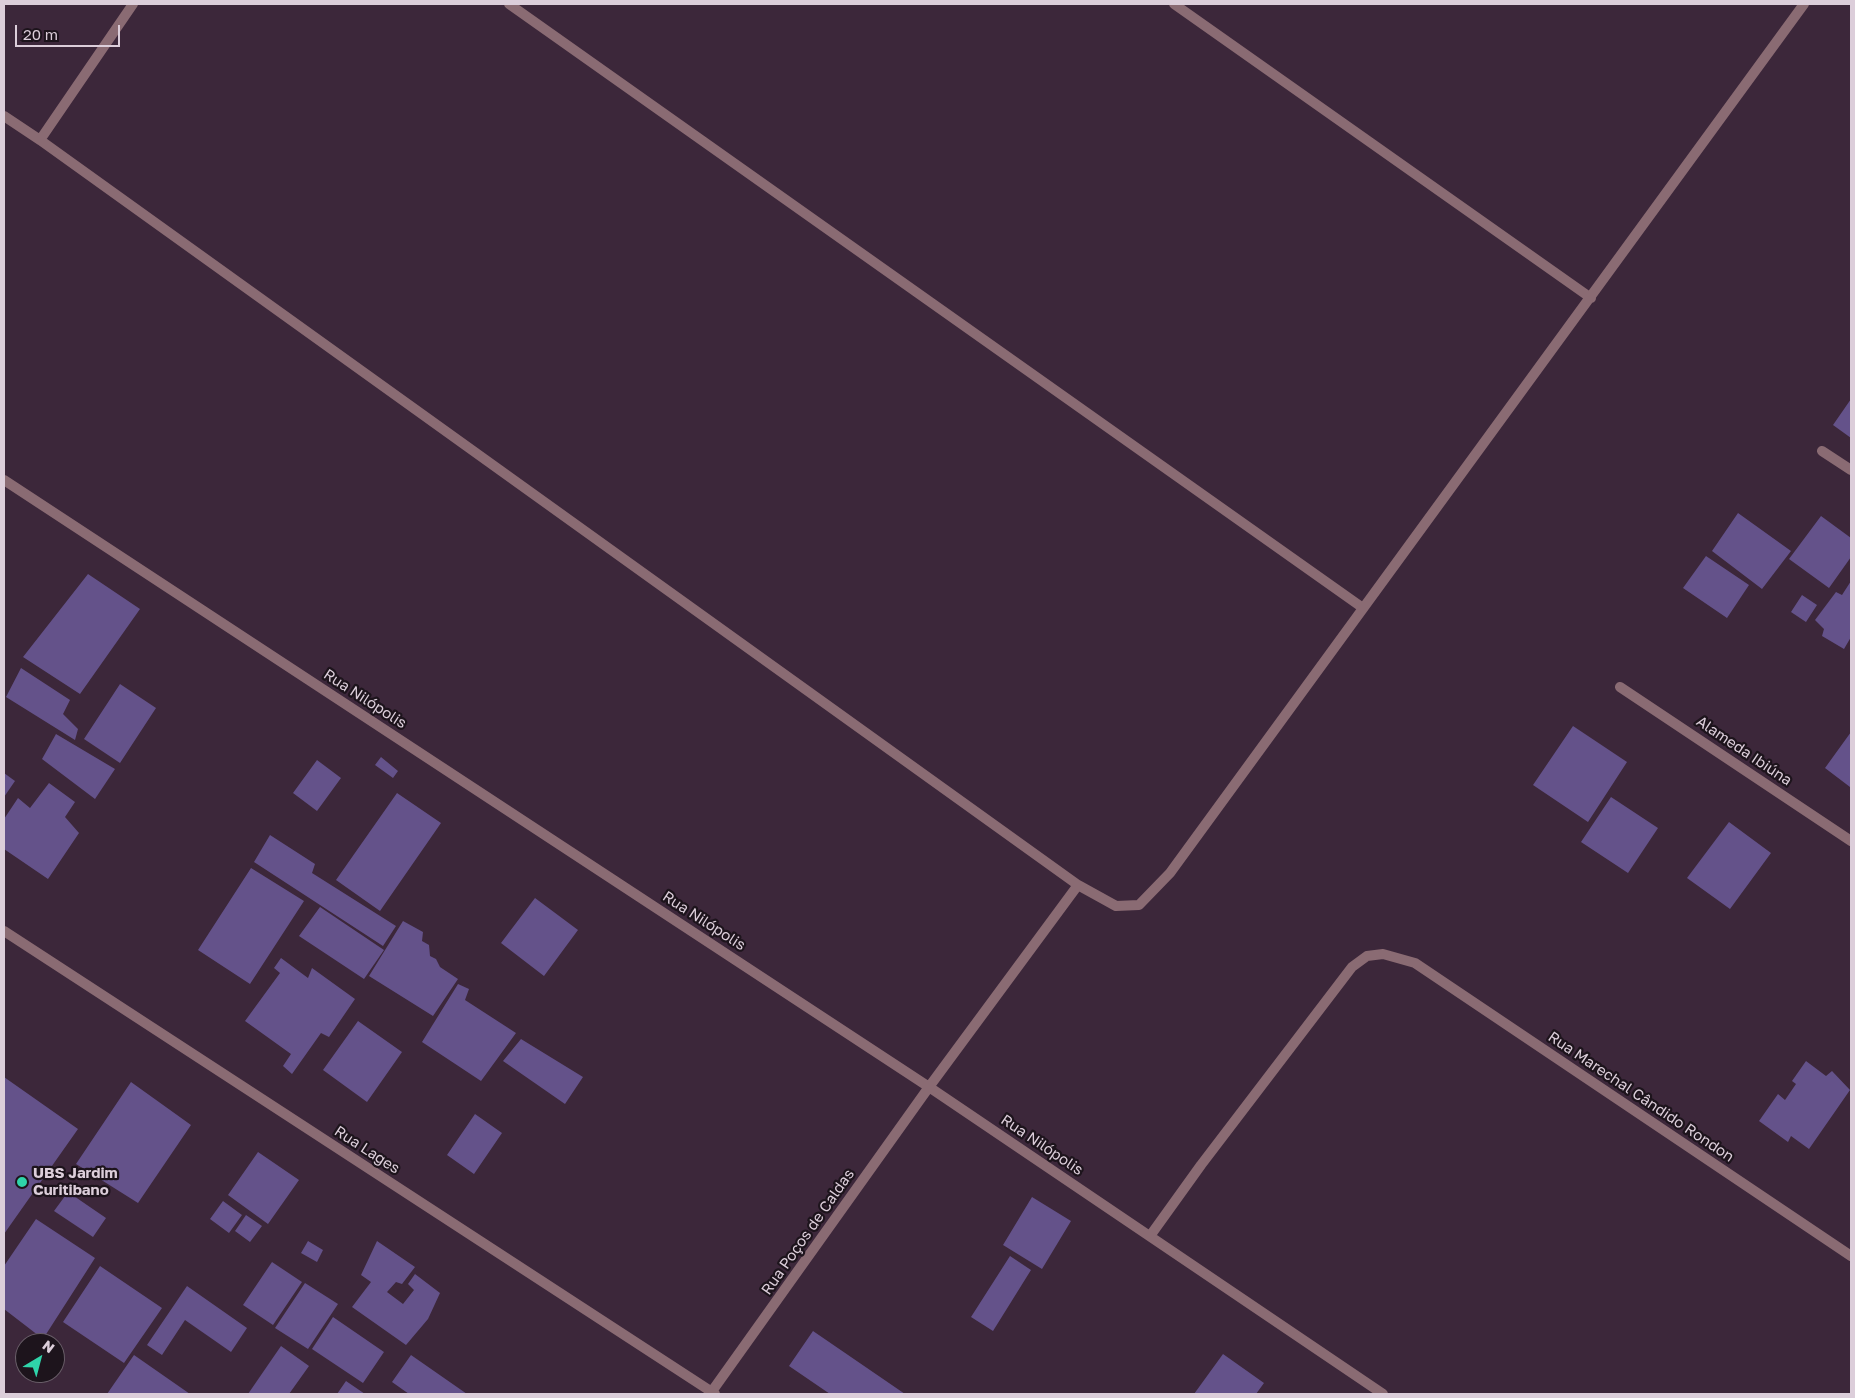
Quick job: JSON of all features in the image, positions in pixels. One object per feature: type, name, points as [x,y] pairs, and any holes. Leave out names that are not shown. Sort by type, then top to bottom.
[{"type":"street","points":[[40,140],[133,4]]},
{"type":"street","points":[[509,4],[1362,608]]},
{"type":"street","points":[[1174,4],[1591,298]]},
{"type":"street","points":[[4,116],[1078,885],[1116,906],[1139,905],[1170,873],[1804,4]]},
{"type":"street","points":[[1822,450],[1851,470]]},
{"type":"street","name":"Rua Nilópolis","points":[[4,480],[929,1087],[1383,1394]]},
{"type":"street","name":"Alameda Ibiúna","points":[[1620,687],[1851,841]]},
{"type":"street","name":"Rua Poços de Caldas","points":[[712,1394],[929,1087],[1078,885]]},
{"type":"street","name":"Rua Lages","points":[[4,931],[712,1394]]},
{"type":"street","name":"Rua Marechal Cândido Rondon","points":[[1150,1236],[1201,1164],[1352,967],[1367,956],[1383,954],[1415,963],[1851,1256]]},
{"type":"building","points":[[1851,399],[1851,438],[1833,425]]},
{"type":"building","points":[[1738,513],[1791,551],[1762,589],[1712,551]]},
{"type":"building","points":[[1821,516],[1851,538],[1851,557],[1829,588],[1789,559]]},
{"type":"building","points":[[1706,556],[1749,585],[1727,618],[1683,588]]},
{"type":"building","points":[[88,574],[140,609],[80,694],[23,657]]},
{"type":"building","points":[[1851,581],[1851,637],[1844,649],[1822,636],[1824,629],[1815,620],[1836,592],[1842,595]]},
{"type":"building","points":[[1802,595],[1817,605],[1806,622],[1791,612]]},
{"type":"building","points":[[21,668],[70,700],[63,714],[78,729],[75,740],[6,697]]},
{"type":"building","points":[[120,684],[156,708],[120,763],[84,739]]},
{"type":"building","points":[[1573,726],[1627,762],[1588,822],[1533,785]]},
{"type":"building","points":[[1851,732],[1851,785],[1850,787],[1825,768]]},
{"type":"building","points":[[56,734],[115,769],[95,799],[42,759]]},
{"type":"building","points":[[381,757],[398,771],[393,778],[375,765]]},
{"type":"building","points":[[317,760],[341,778],[317,811],[293,793]]},
{"type":"building","points":[[4,773],[15,781],[4,797]]},
{"type":"building","points":[[49,783],[75,802],[65,817],[79,833],[48,879],[4,849],[4,819],[18,798],[30,808]]},
{"type":"building","points":[[397,793],[441,823],[380,911],[336,880]]},
{"type":"building","points":[[1611,797],[1658,828],[1628,873],[1581,842]]},
{"type":"building","points":[[1729,822],[1771,853],[1730,909],[1687,878]]},
{"type":"building","points":[[270,835],[315,864],[312,873],[396,926],[383,946],[254,862]]},
{"type":"building","points":[[251,868],[304,901],[250,984],[198,950]]},
{"type":"building","points":[[535,898],[578,930],[544,976],[501,943]]},
{"type":"building","points":[[320,907],[384,950],[364,979],[299,936]]},
{"type":"building","points":[[403,921],[423,932],[422,941],[429,945],[430,956],[436,959],[440,967],[458,979],[433,1016],[369,976]]},
{"type":"building","points":[[281,958],[308,978],[312,968],[355,999],[329,1037],[321,1033],[292,1074],[283,1066],[291,1054],[245,1021],[280,973],[274,968]]},
{"type":"building","points":[[458,984],[469,989],[465,1000],[516,1033],[481,1081],[422,1042]]},
{"type":"building","points":[[358,1021],[402,1052],[367,1102],[323,1070]]},
{"type":"building","points":[[521,1039],[583,1077],[565,1104],[503,1061]]},
{"type":"building","points":[[1806,1061],[1826,1076],[1832,1071],[1850,1090],[1809,1149],[1791,1136],[1788,1142],[1759,1121],[1778,1094],[1785,1100],[1796,1084],[1792,1081]]},
{"type":"building","name":"UBS Jardim Curitibano","points":[[4,1077],[78,1129],[4,1234]]},
{"type":"building","points":[[131,1082],[191,1125],[138,1203],[76,1164]]},
{"type":"building","points":[[475,1114],[502,1133],[474,1174],[447,1155]]},
{"type":"building","points":[[258,1152],[299,1180],[268,1224],[228,1195]]},
{"type":"building","points":[[68,1192],[106,1218],[93,1237],[54,1211]]},
{"type":"building","points":[[1032,1197],[1071,1221],[1042,1269],[1003,1245]]},
{"type":"building","points":[[223,1201],[242,1215],[229,1233],[210,1219]]},
{"type":"building","points":[[246,1215],[262,1226],[250,1242],[235,1231]]},
{"type":"building","points":[[36,1219],[95,1258],[47,1333],[35,1333],[4,1309],[4,1266]]},
{"type":"building","points":[[308,1241],[323,1250],[317,1262],[301,1253]]},
{"type":"building","points":[[377,1241],[415,1267],[402,1284],[396,1282],[387,1292],[403,1304],[414,1290],[408,1284],[415,1274],[440,1293],[428,1319],[406,1345],[352,1307],[371,1282],[361,1275]]},
{"type":"building","points":[[1010,1256],[1031,1270],[993,1331],[971,1317]]},
{"type":"building","points":[[272,1262],[302,1282],[273,1325],[243,1305]]},
{"type":"building","points":[[100,1266],[162,1308],[124,1363],[63,1322]]},
{"type":"building","points":[[305,1283],[338,1304],[308,1349],[275,1328]]},
{"type":"building","points":[[187,1286],[247,1328],[231,1352],[185,1320],[162,1355],[147,1345]]},
{"type":"building","points":[[333,1317],[384,1352],[363,1383],[312,1349]]},
{"type":"building","points":[[813,1331],[905,1394],[830,1394],[789,1366]]},
{"type":"building","points":[[281,1346],[309,1366],[289,1394],[248,1394]]},
{"type":"building","points":[[1223,1354],[1264,1383],[1256,1394],[1194,1394]]},
{"type":"building","points":[[134,1355],[190,1394],[107,1394]]},
{"type":"building","points":[[411,1355],[467,1394],[409,1394],[392,1382]]},
{"type":"building","points":[[346,1381],[365,1394],[337,1394]]},
{"type":"place","name":"UBS Jardim Curitibano","points":[[22,1182]]}]
